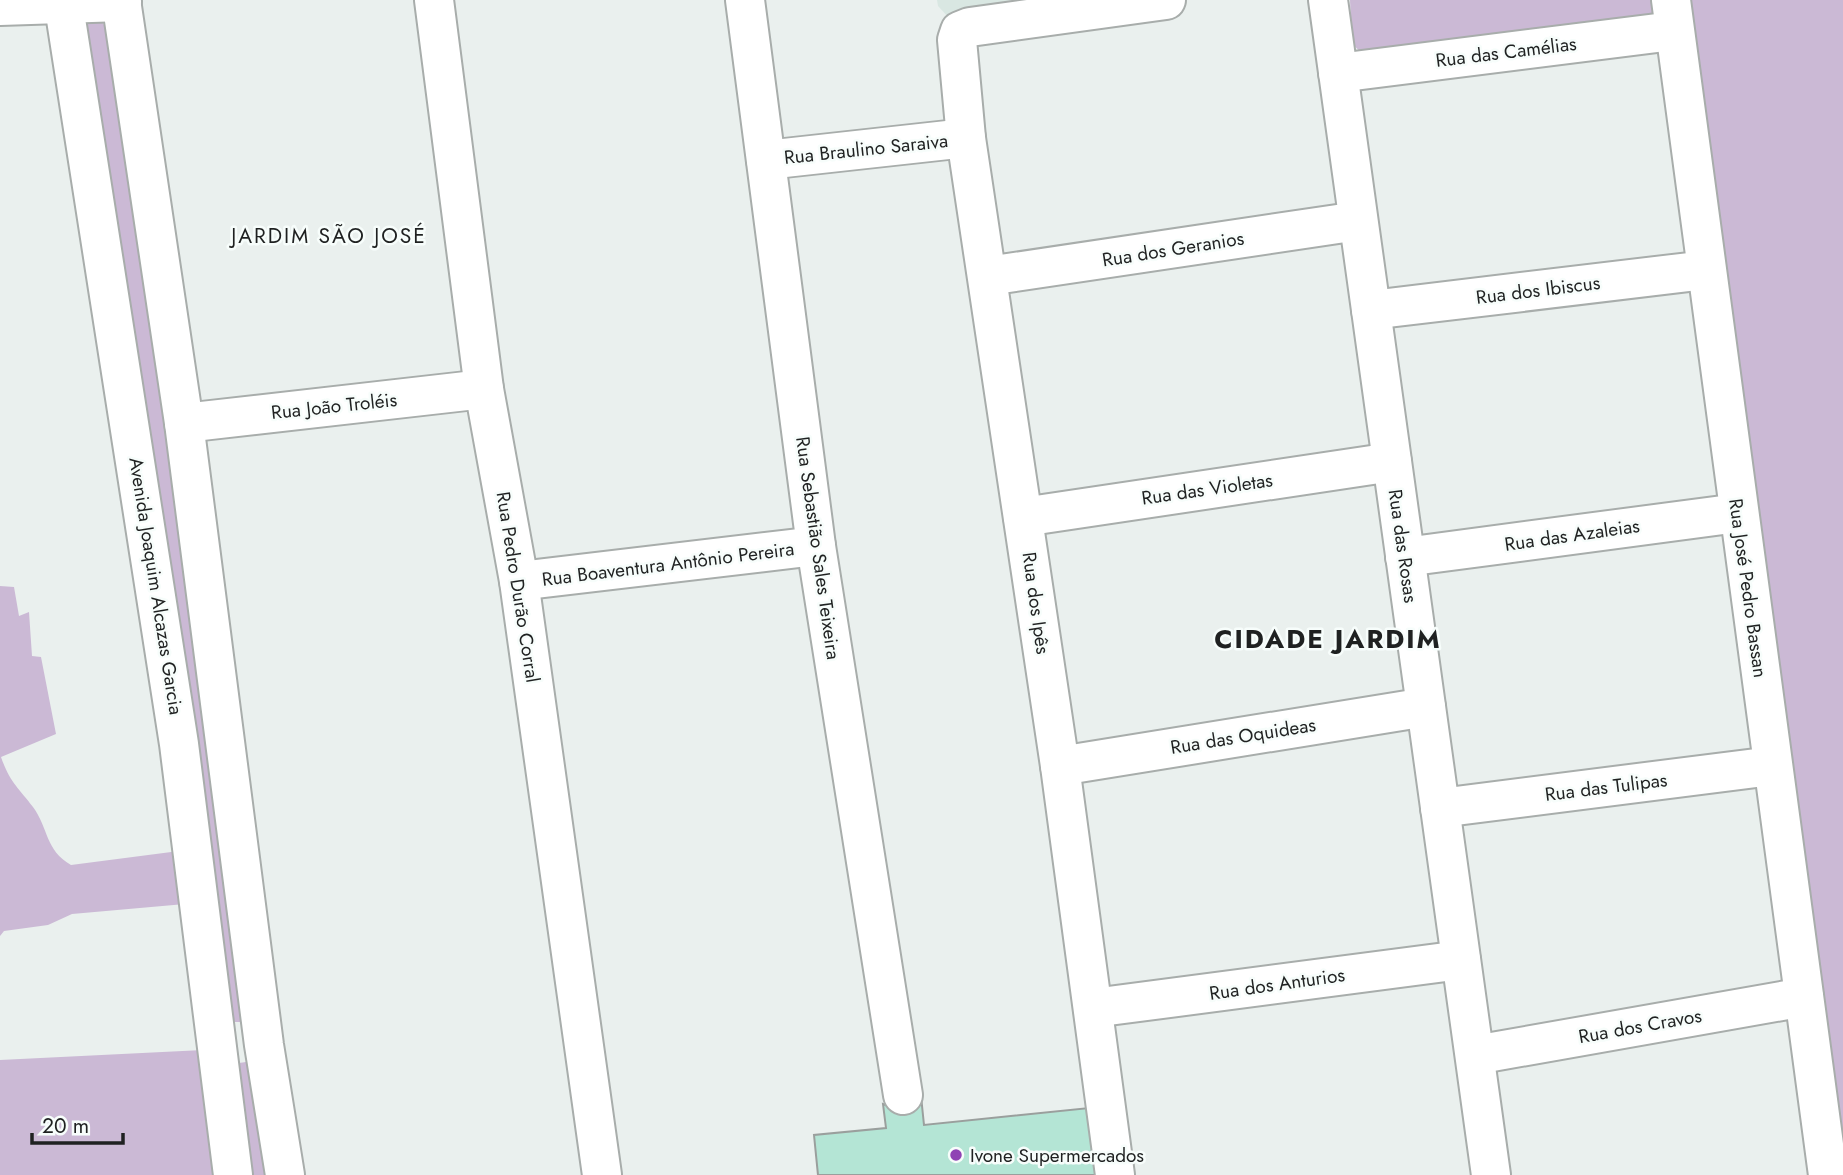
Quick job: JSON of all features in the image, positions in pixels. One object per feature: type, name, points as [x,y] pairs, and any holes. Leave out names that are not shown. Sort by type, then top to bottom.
[{"type":"street","name":"Rua Pedro Durão Corral","points":[[434,0],[484,389],[519,582],[603,1175]]},
{"type":"street","name":"Rua Sebastião Sales Teixeira","points":[[745,0],[816,546],[903,1095]]},
{"type":"street","name":"Rua dos Ipês","points":[[1115,1175],[1060,766],[966,138],[957,40],[960,31],[970,27],[1166,0]]},
{"type":"street","name":"Rua das Rosas","points":[[1328,0],[1491,1175]]},
{"type":"street","points":[[0,6],[63,1],[122,1],[184,423],[264,1045],[285,1175]]},
{"type":"street","name":"Avenida Joaquim Alcazas Garcia","points":[[63,1],[180,744],[233,1175]]},
{"type":"street","name":"Rua das Camélias","points":[[1338,73],[1672,15]]},
{"type":"street","name":"Rua José Pedro Bassan","points":[[1672,15],[1828,1175]]},
{"type":"street","name":"Rua Braulino Saraiva","points":[[766,160],[966,138]]},
{"type":"street","name":"Rua dos Geranios","points":[[988,276],[1358,221]]},
{"type":"street","name":"Rua dos Ibiscus","points":[[1371,310],[1706,270]]},
{"type":"street","name":"Rua João Troléis","points":[[184,423],[484,389]]},
{"type":"street","name":"Rua das Violetas","points":[[1023,517],[1392,462]]},
{"type":"street","name":"Rua das Azaleias","points":[[1405,557],[1738,513]]},
{"type":"street","name":"Rua Boaventura Antônio Pereira","points":[[519,582],[816,546]]},
{"type":"street","name":"Rua das Oquideas","points":[[1060,766],[1426,707]]},
{"type":"street","name":"Rua das Tulipas","points":[[1440,808],[1772,766]]},
{"type":"street","name":"Rua dos Anturios","points":[[1093,1008],[1461,960]]},
{"type":"street","name":"Rua dos Cravos","points":[[1475,1055],[1804,997]]},
{"type":"street","points":[[218,1049],[264,1045]]},
{"type":"shaded area","points":[[937,0],[1075,0],[950,19],[938,6]]},
{"type":"shaded area","points":[[1350,0],[1660,0],[1652,24],[1371,61],[1352,44]]},
{"type":"shaded area","points":[[1688,0],[1843,0],[1843,1155]]},
{"type":"shaded area","points":[[100,20],[110,32],[171,423],[246,1008],[241,1022],[227,1022],[81,35],[86,22]]},
{"type":"shaded area","points":[[0,586],[14,587],[19,616],[29,612],[32,656],[41,657],[56,734],[1,757],[11,779],[38,815],[56,853],[71,865],[179,851],[185,904],[72,914],[48,925],[4,931],[0,936]]},
{"type":"shaded area","points":[[203,1050],[218,1175],[0,1175],[0,1060]]},
{"type":"shaded area","points":[[253,1061],[274,1175],[249,1175],[236,1071],[239,1063]]},
{"type":"building","name":"Ivone Supermercados","points":[[921,1096],[924,1125],[1089,1108],[1098,1175],[818,1175],[814,1135],[886,1128],[883,1104],[897,1109]]},
{"type":"place","name":"Ivone Supermercados","points":[[956,1155]]},
{"type":"district","name":"JARDIM SÃO JOSÉ","points":[[329,236]]},
{"type":"district","name":"CIDADE JARDIM","points":[[1328,639]]}]
